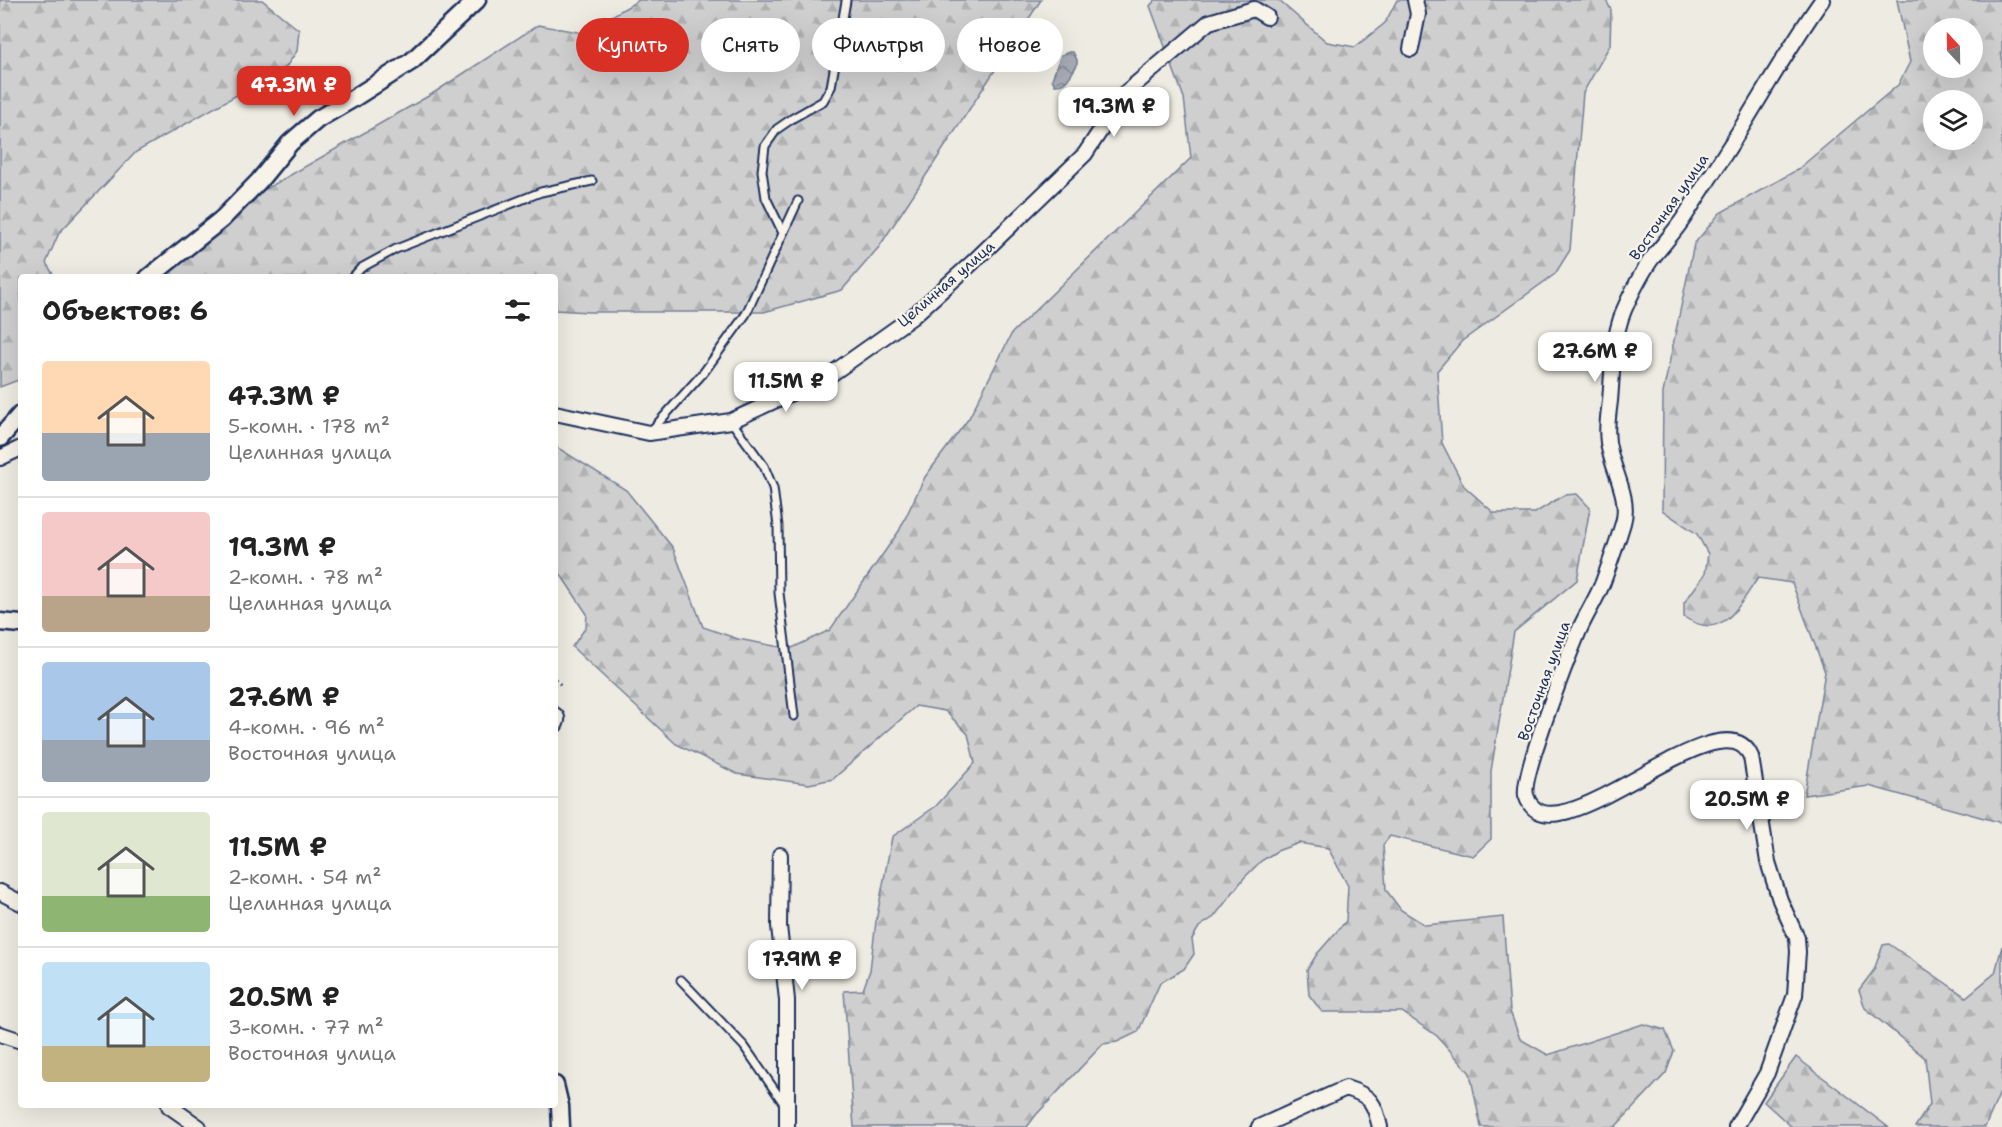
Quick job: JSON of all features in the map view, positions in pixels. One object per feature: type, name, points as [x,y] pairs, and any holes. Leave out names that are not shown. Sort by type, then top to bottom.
[{"type":"street","points":[[153,274],[222,219],[260,182],[290,143],[318,119],[412,61],[477,0]]},
{"type":"street","points":[[1411,49],[1418,14],[1415,0]]},
{"type":"street","name":"Восточная улица","points":[[1736,1127],[1767,1073],[1795,995],[1798,952],[1797,938],[1780,900],[1768,862],[1748,749],[1738,743],[1725,741],[1711,743],[1689,751],[1601,798],[1561,813],[1549,814],[1538,811],[1526,795],[1526,780],[1578,632],[1602,584],[1624,519],[1624,503],[1609,451],[1607,418],[1614,342],[1627,302],[1649,263],[1683,219],[1739,132],[1792,42],[1822,0]]},
{"type":"street","name":"Целинная улица","points":[[558,414],[649,433],[731,421],[830,375],[912,317],[972,263],[1085,154],[1125,93],[1209,22],[1254,9],[1267,17]]},
{"type":"street","points":[[0,438],[18,417]]},
{"type":"street","points":[[0,458],[18,449]]},
{"type":"street","points":[[0,622],[18,624]]},
{"type":"street","points":[[780,855],[779,926],[787,1000],[787,1127]]},
{"type":"street","points":[[0,892],[18,901]]},
{"type":"street","points":[[0,1034],[18,1040]]},
{"type":"street","points":[[1259,1127],[1346,1088],[1363,1093],[1374,1104],[1380,1127]]},
{"type":"street","points":[[558,1098],[561,1127]]},
{"type":"street","points":[[172,1108],[199,1127]]},
{"type":"lane","points":[[783,233],[766,198],[762,171],[765,146],[777,129],[823,101],[831,87],[846,1]]},
{"type":"lane","points":[[356,274],[361,268],[396,249],[541,192],[592,181]]},
{"type":"lane","points":[[649,433],[704,372],[746,314],[798,201]]},
{"type":"lane","points":[[731,421],[764,466],[773,488],[778,526],[779,593],[794,716]]},
{"type":"lane","points":[[558,713],[561,718],[558,727]]},
{"type":"lane","points":[[681,980],[744,1046],[787,1107]]},
{"type":"path","points":[[558,682],[561,685]]},
{"type":"green space","points":[[0,0],[262,0],[299,30],[297,51],[286,67],[136,152],[59,233],[46,263],[53,274],[18,274],[18,380],[0,387]]},
{"type":"green space","points":[[639,0],[1041,0],[1029,18],[957,18],[957,72],[994,72],[879,247],[842,290],[764,312],[589,312],[558,310],[558,274],[157,274],[257,194],[432,94],[538,25],[576,32],[576,72],[689,72],[689,18],[608,18]]},
{"type":"green space","points":[[1155,0],[1278,0],[1327,42],[1355,47],[1385,23],[1397,0],[1606,0],[1611,10],[1610,45],[1583,93],[1570,250],[1555,274],[1462,341],[1437,371],[1442,443],[1464,486],[1494,513],[1535,513],[1564,495],[1577,494],[1590,508],[1577,580],[1514,632],[1491,771],[1491,839],[1473,856],[1390,836],[1383,845],[1386,890],[1401,910],[1425,925],[1503,917],[1510,1011],[1520,1039],[1548,1055],[1643,1024],[1665,1030],[1674,1051],[1666,1073],[1615,1127],[1481,1127],[1470,1073],[1437,1036],[1402,1012],[1322,1012],[1309,995],[1307,970],[1317,954],[1346,921],[1348,886],[1328,848],[1299,843],[1277,851],[1261,861],[1244,878],[1214,917],[1199,927],[1192,939],[1194,954],[1184,969],[1160,983],[1138,1032],[1117,1042],[1103,1044],[1027,1127],[854,1127],[844,991],[863,990],[870,970],[876,921],[892,837],[936,806],[975,763],[968,734],[945,711],[916,706],[833,779],[809,784],[737,774],[676,744],[572,647],[586,627],[587,614],[558,570],[558,448],[626,490],[673,548],[703,627],[738,639],[790,649],[830,630],[899,531],[925,477],[969,418],[1012,333],[1191,158],[1184,98],[1150,6]]},
{"type":"green space","points":[[1897,0],[2002,0],[2002,823],[1869,786],[1804,795],[1825,672],[1792,583],[1758,578],[1736,610],[1719,623],[1709,626],[1698,624],[1684,617],[1684,603],[1705,574],[1708,554],[1697,534],[1662,510],[1663,393],[1694,244],[1720,213],[1797,170],[1898,85],[1910,62]]},
{"type":"green space","points":[[1889,944],[1966,997],[1995,973],[2002,946],[2002,1088],[1985,1127],[1915,1127],[1930,1104],[1925,1058],[1865,1008],[1859,990],[1874,970],[1883,945]]},
{"type":"green space","points":[[1796,1057],[1888,1127],[1792,1127],[1764,1102]]},
{"type":"water","points":[[1073,52],[1077,65],[1063,84],[1055,85],[1052,79],[1055,72],[1063,72],[1063,54]]}]
